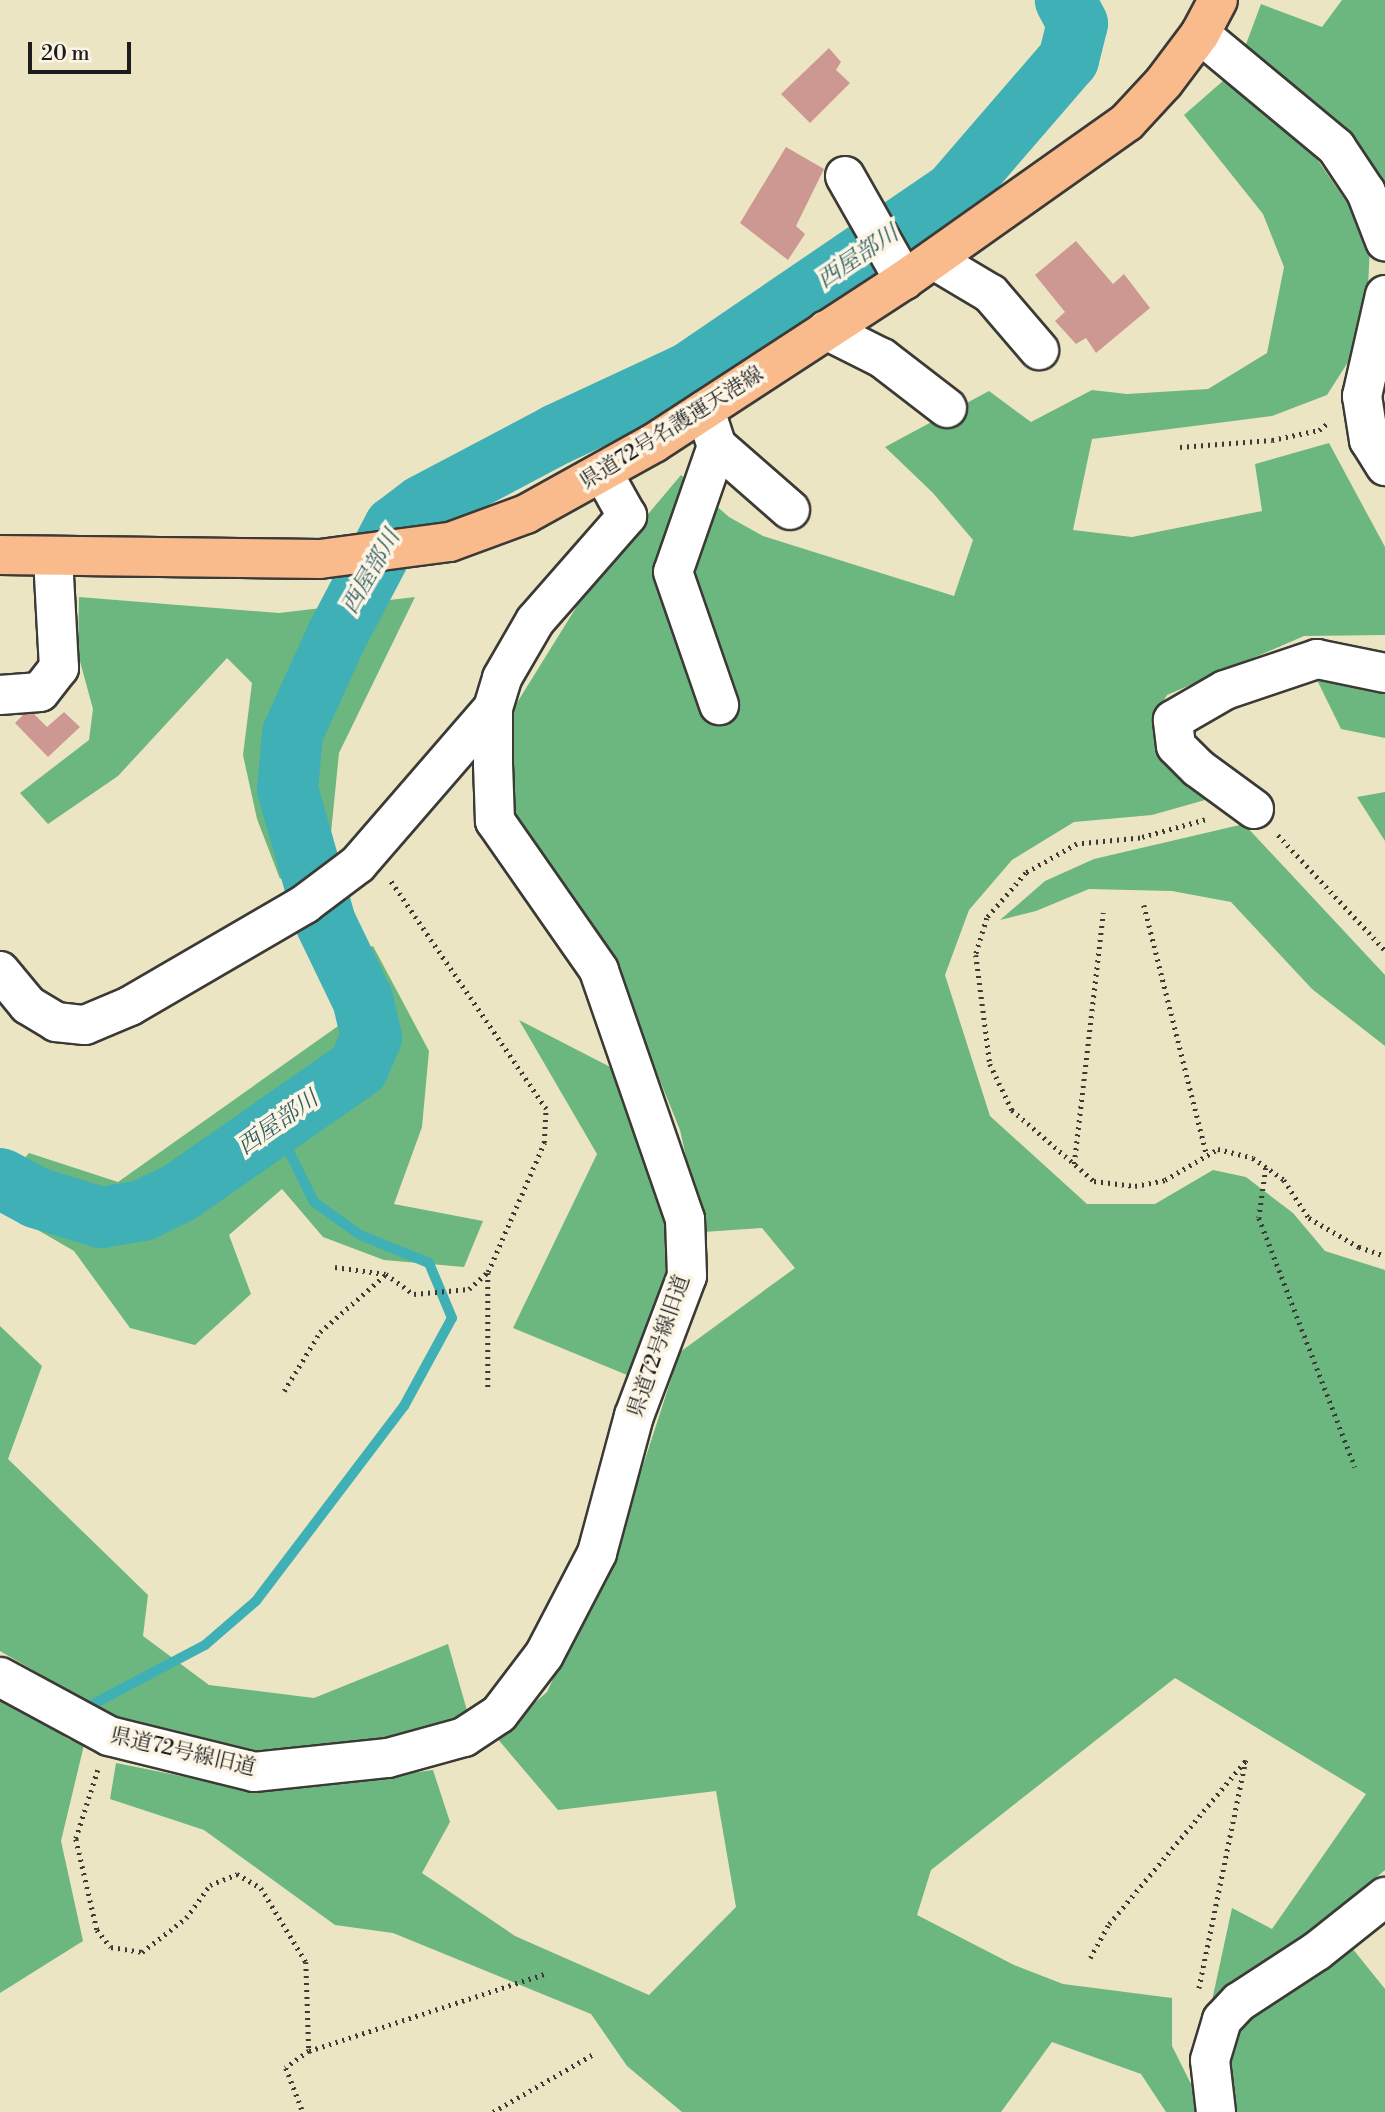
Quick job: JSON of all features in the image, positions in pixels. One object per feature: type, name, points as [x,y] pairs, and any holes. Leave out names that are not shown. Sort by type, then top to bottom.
[{"type":"main road","name":"県道72号名護運天港線","points":[[0,555],[293,560],[417,548],[481,532],[603,473],[705,410],[827,330],[910,267],[1127,122],[1200,34],[1219,0]]},
{"type":"street","points":[[1200,34],[1336,147],[1366,192],[1385,241]]},
{"type":"street","points":[[845,176],[863,210],[910,267],[991,294],[1039,350]]},
{"type":"street","points":[[1385,295],[1362,396],[1369,439],[1385,466]]},
{"type":"street","points":[[827,330],[882,358],[947,408]]},
{"type":"street","points":[[705,410],[717,446],[790,510]]},
{"type":"street","points":[[717,446],[673,572],[719,705]]},
{"type":"street","name":"県道72号線旧道","points":[[0,1677],[109,1736],[254,1772],[388,1758],[464,1737],[499,1714],[531,1675],[597,1553],[634,1416],[687,1276],[685,1219],[599,970],[495,821],[493,708],[502,678],[535,621],[627,516],[603,473]]},
{"type":"street","points":[[0,695],[40,692],[59,668],[52,556]]},
{"type":"street","points":[[1254,809],[1198,768],[1177,746],[1173,720],[1225,690],[1317,659],[1385,673]]},
{"type":"street","points":[[0,971],[28,1004],[56,1022],[85,1025],[130,1006],[305,904],[364,857],[493,708]]},
{"type":"street","points":[[1216,2112],[1210,2060],[1222,2021],[1238,2002],[1317,1951],[1385,1896]]},
{"type":"path","points":[[1180,447],[1272,440],[1319,430],[1362,396]]},
{"type":"path","points":[[1385,950],[1254,809],[1140,838],[1077,844],[1026,873],[987,918],[976,955],[990,1064],[1012,1110],[1094,1181],[1135,1186],[1165,1180],[1218,1149],[1253,1158],[1284,1180],[1309,1219],[1359,1247],[1385,1256]]},
{"type":"path","points":[[364,857],[546,1110],[544,1143],[488,1272],[488,1391]]},
{"type":"path","points":[[1144,905],[1207,1155]]},
{"type":"path","points":[[1074,1165],[1103,913]]},
{"type":"path","points":[[1266,1168],[1259,1218],[1355,1467]]},
{"type":"path","points":[[335,1267],[386,1274],[417,1293],[465,1289],[488,1272]]},
{"type":"path","points":[[284,1391],[320,1332],[386,1274]]},
{"type":"path","points":[[109,1736],[76,1839],[97,1930],[111,1947],[142,1952],[186,1918],[210,1885],[237,1874],[261,1888],[306,1962],[309,2052]]},
{"type":"path","points":[[1090,1958],[1110,1924],[1246,1760],[1198,1992]]},
{"type":"path","points":[[303,2112],[286,2068],[309,2052],[544,1974]]},
{"type":"path","points":[[493,2112],[595,2053]]},
{"type":"green space","points":[[1342,0],[1385,0],[1385,203],[1245,47],[1261,4],[1322,27]]},
{"type":"green space","points":[[1224,80],[1306,143],[1350,207],[1370,244],[1366,334],[1327,395],[1272,416],[1092,439],[1073,530],[1132,537],[1262,511],[1255,464],[1329,443],[1385,547],[1385,635],[1304,636],[1167,695],[1152,721],[1161,758],[1212,798],[1152,815],[1074,822],[1012,860],[969,910],[945,975],[990,1116],[1087,1204],[1155,1204],[1213,1170],[1246,1177],[1293,1213],[1325,1251],[1385,1270],[1385,1870],[1208,2019],[1232,1908],[1272,1929],[1366,1794],[1175,1678],[931,1870],[917,1915],[1014,1965],[1063,1984],[1172,1998],[1172,2046],[1196,2094],[1199,2112],[1166,2112],[1141,2074],[1052,2042],[1001,2112],[682,2112],[627,2066],[591,2014],[393,1933],[335,1925],[204,1830],[110,1799],[116,1763],[236,1787],[283,1790],[433,1770],[450,1822],[422,1873],[515,1936],[649,1995],[736,1907],[716,1791],[558,1810],[496,1737],[547,1692],[620,1536],[680,1352],[795,1268],[762,1228],[703,1232],[680,1130],[618,977],[511,814],[510,714],[595,577],[681,475],[729,517],[763,536],[954,596],[973,540],[933,493],[885,447],[989,391],[1031,422],[1092,390],[1127,394],[1208,389],[1267,353],[1284,267],[1263,214],[1184,115]]},
{"type":"green space","points":[[79,597],[279,613],[415,597],[339,753],[331,833],[280,879],[257,819],[243,755],[252,683],[227,658],[118,776],[48,824],[20,793],[89,740],[93,709],[78,654]]},
{"type":"green space","points":[[1316,678],[1385,685],[1385,738],[1341,729]]},
{"type":"green space","points":[[1385,792],[1385,841],[1357,797]]},
{"type":"green space","points":[[1244,824],[1385,975],[1385,1046],[1312,989],[1231,902],[1172,891],[1089,889],[1036,911],[1000,920],[1045,881],[1094,859]]},
{"type":"green space","points":[[373,946],[429,1051],[422,1127],[394,1204],[483,1221],[464,1267],[384,1260],[323,1237],[282,1189],[229,1235],[251,1294],[195,1345],[130,1328],[74,1251],[0,1208],[0,1186],[29,1153],[118,1182],[348,1019],[328,958]]},
{"type":"green space","points":[[519,1020],[620,1072],[666,1220],[665,1291],[627,1375],[513,1328],[597,1154]]},
{"type":"green space","points":[[0,1326],[42,1366],[8,1459],[148,1595],[143,1636],[209,1685],[314,1698],[448,1644],[470,1721],[375,1745],[258,1754],[121,1721],[0,1651]]},
{"type":"green space","points":[[0,1691],[68,1739],[84,1745],[61,1841],[83,1941],[0,1993]]},
{"type":"green space","points":[[1348,1943],[1385,1989],[1385,2112],[1231,2112],[1228,2068],[1238,2029]]},
{"type":"building","points":[[829,48],[841,62],[836,70],[850,83],[810,123],[781,94]]},
{"type":"building","points":[[786,147],[824,169],[796,226],[805,234],[788,260],[740,223]]},
{"type":"building","points":[[1076,241],[1113,284],[1124,274],[1150,308],[1096,353],[1086,338],[1076,344],[1055,321],[1065,312],[1035,275]]},
{"type":"building","points":[[29,709],[47,727],[64,712],[80,727],[48,757],[15,723]]},
{"type":"waterway","name":"西屋部川","points":[[0,1178],[35,1197],[101,1217],[142,1210],[179,1192],[358,1067],[371,1037],[362,999],[325,922],[287,789],[292,733],[337,634],[394,526],[422,505],[556,434],[689,372],[953,192],[1068,59],[1077,23],[1065,0]]},
{"type":"waterway","points":[[95,1703],[205,1645],[256,1601],[404,1406],[452,1318],[429,1263],[360,1235],[314,1202],[276,1125]]}]
